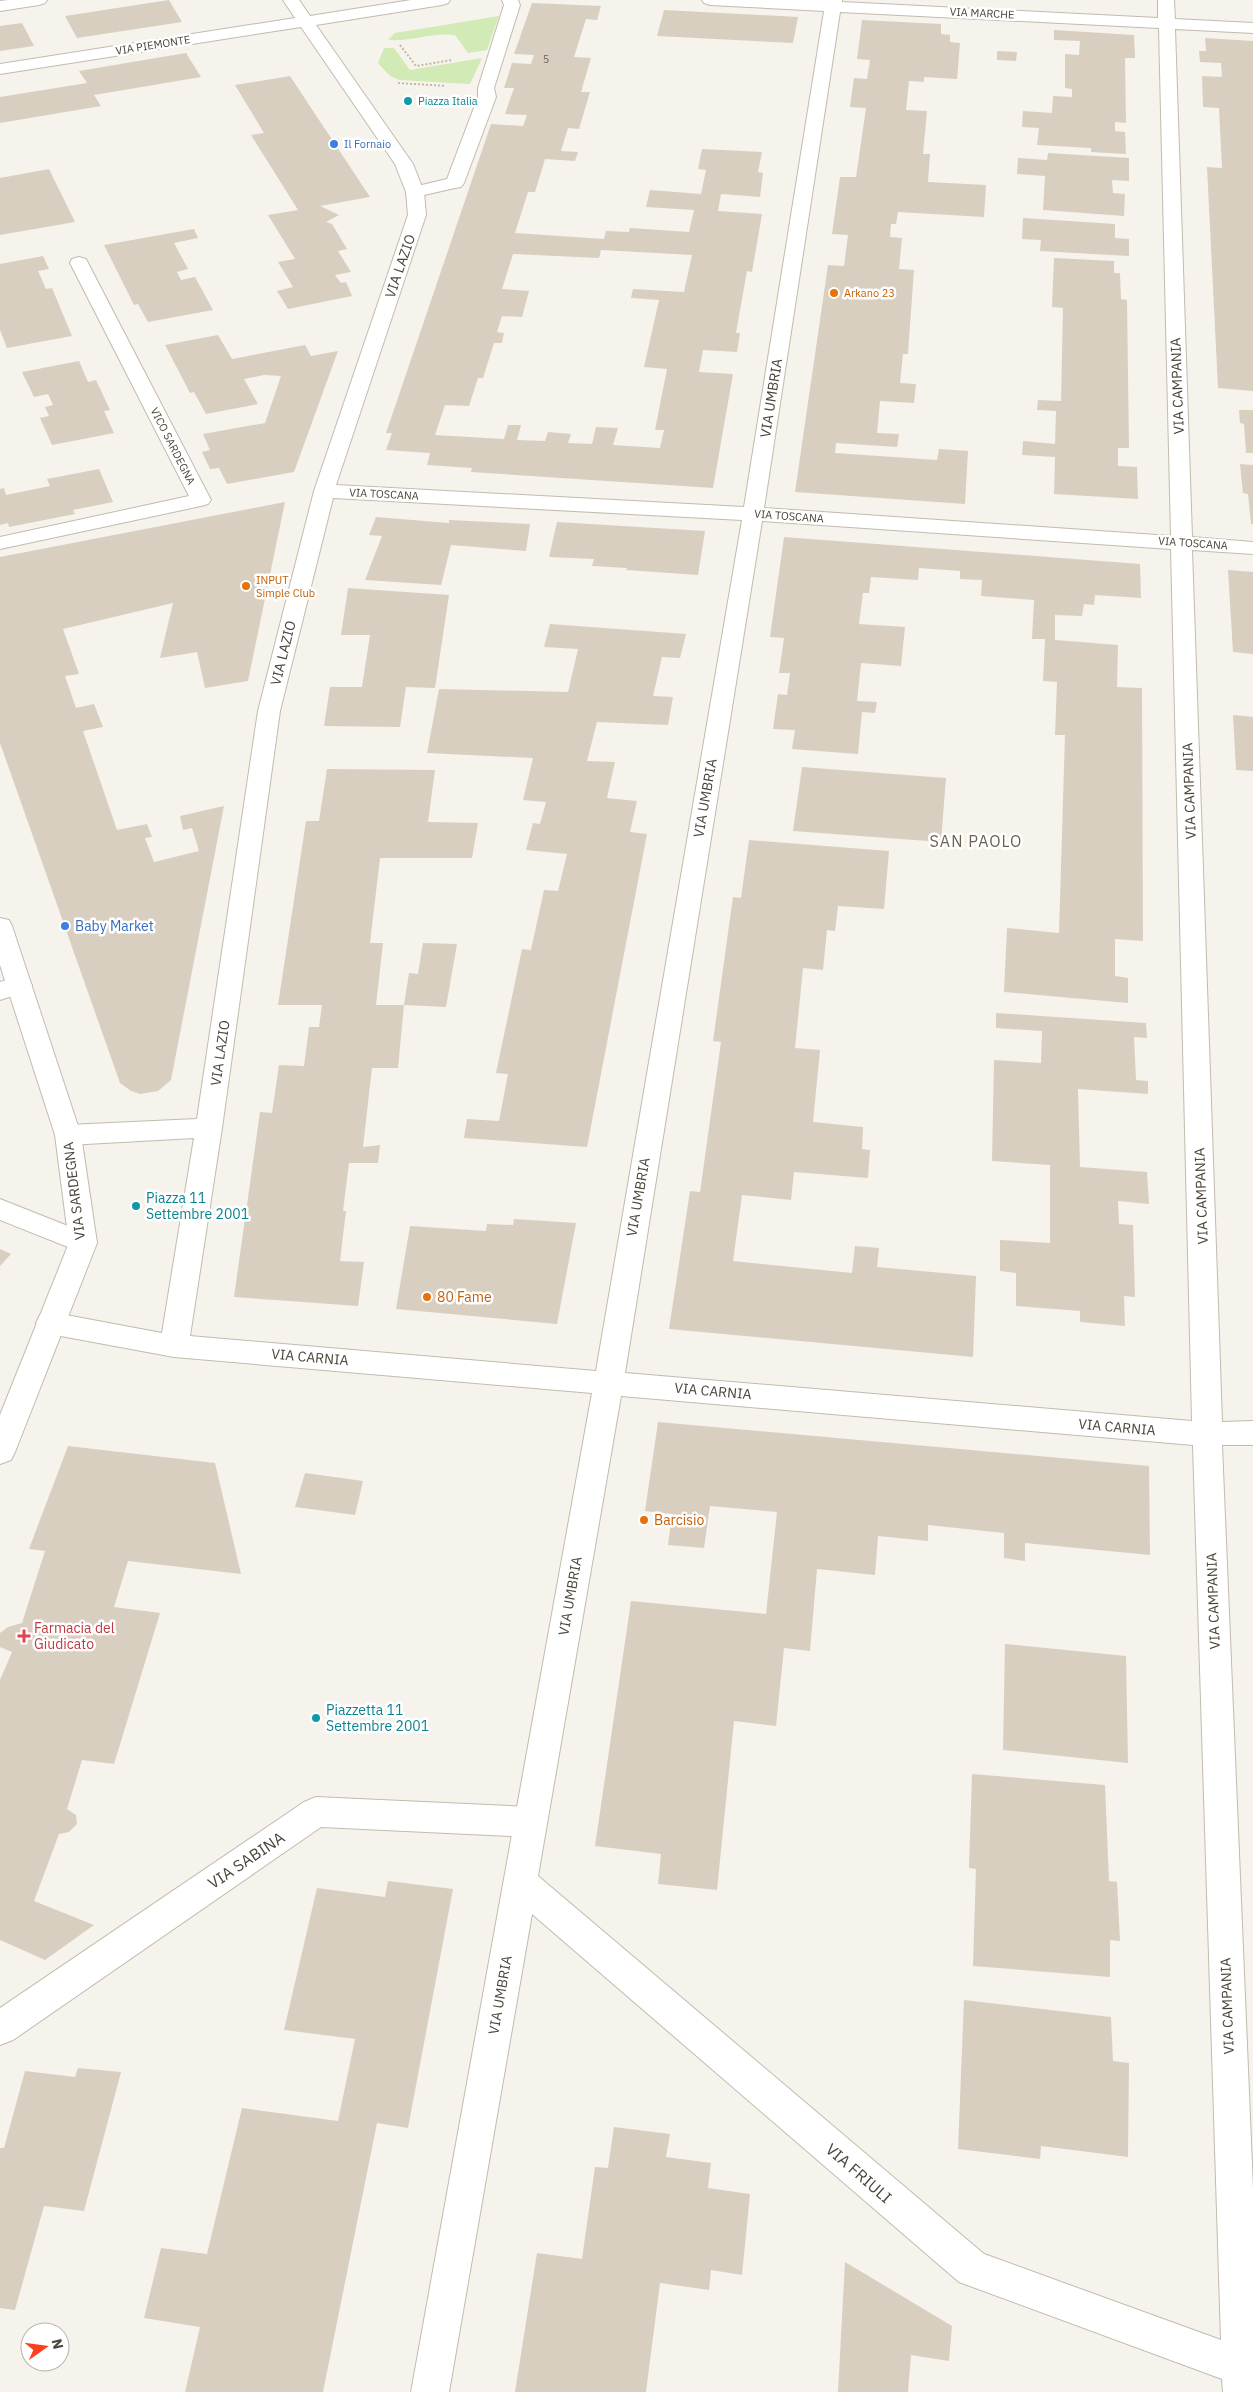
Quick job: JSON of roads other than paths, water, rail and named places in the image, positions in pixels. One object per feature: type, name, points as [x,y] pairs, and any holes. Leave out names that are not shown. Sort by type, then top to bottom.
[{"type":"street","points":[[0,6],[38,0]]},
{"type":"street","points":[[291,0],[404,164],[415,192],[455,183],[487,97],[486,88],[499,52],[512,5],[510,0]]},
{"type":"street","points":[[306,20],[442,0]]},
{"type":"street","name":"VIA MARCHE","points":[[710,0],[1166,12],[1253,28]]},
{"type":"street","name":"VIA UMBRIA","points":[[430,2392],[608,1382],[753,514],[833,3]]},
{"type":"street","name":"VIA CAMPANIA","points":[[1166,12],[1207,1434],[1246,2377]]},
{"type":"street","name":"VIA PIEMONTE","points":[[0,69],[306,20]]},
{"type":"street","name":"VIA LAZIO","points":[[209,1128],[269,711],[324,491],[417,215],[415,192]]},
{"type":"street","name":"VICO SARDEGNA","points":[[0,543],[201,500],[79,263]]},
{"type":"street","name":"VIA TOSCANA","points":[[324,491],[753,514],[1253,548]]},
{"type":"street","name":"VIA SARDEGNA","points":[[0,926],[10,988],[68,1136],[83,1243],[0,1452]]},
{"type":"street","points":[[50,1323],[174,1346],[209,1128],[68,1136]]},
{"type":"street","points":[[0,1209],[83,1243]]},
{"type":"street","name":"VIA CARNIA","points":[[174,1346],[1207,1434],[1253,1433]]},
{"type":"street","name":"VIA SABINA","points":[[0,2028],[316,1812],[530,1822]]},
{"type":"street","name":"VIA FRIULI","points":[[520,1882],[972,2269],[1246,2377]]},
{"type":"place","name":"Piazza Italia","points":[[408,101]]},
{"type":"place","name":"Il Fornaio","points":[[334,144]]},
{"type":"place","name":"Arkano 23","points":[[834,293]]},
{"type":"place","name":"INPUT Simple Club","points":[[246,586]]},
{"type":"place","name":"Baby Market","points":[[65,926]]},
{"type":"place","name":"Piazza 11 Settembre 2001","points":[[136,1206]]},
{"type":"place","name":"80 Fame","points":[[427,1297]]},
{"type":"place","name":"Barcisio","points":[[644,1520]]},
{"type":"place","name":"Farmacia del Giudicato","points":[[24,1636]]},
{"type":"place","name":"Piazzetta 11 Settembre 2001","points":[[316,1718]]},
{"type":"district","name":"SAN PAOLO","points":[[976,841]]}]
